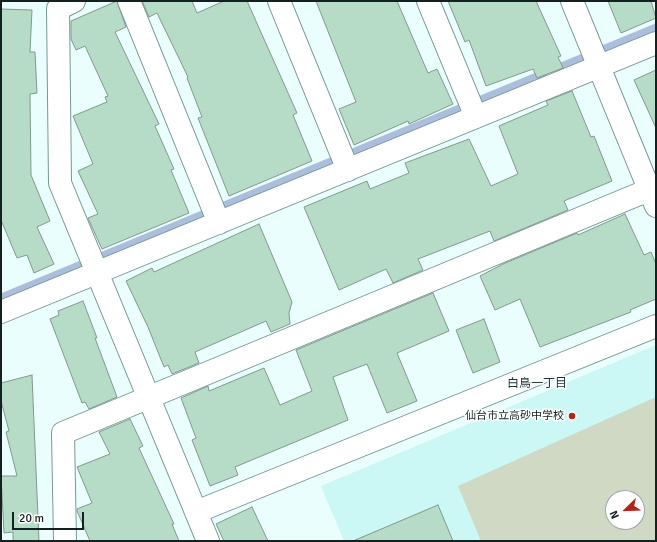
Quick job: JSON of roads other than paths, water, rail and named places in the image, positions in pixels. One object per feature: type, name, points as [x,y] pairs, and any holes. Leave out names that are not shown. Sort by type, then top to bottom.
[{"type":"street","points":[[74,1],[58,9],[60,183],[208,541]]},
{"type":"street","points":[[128,1],[215,214]]},
{"type":"street","points":[[279,1],[344,160]]},
{"type":"street","points":[[428,1],[472,108]]},
{"type":"street","points":[[65,541],[63,433],[149,397],[654,195],[572,1]]},
{"type":"street","points":[[1,312],[93,264],[595,57],[656,44]]},
{"type":"street","points":[[196,512],[656,326]]},
{"type":"waterway","points":[[554,69],[656,27]]},
{"type":"waterway","points":[[1,297],[544,73]]},
{"type":"place","name":"仙台市立高砂中学校","points":[[572,416]]},
{"type":"district","name":"白鳥一丁目","points":[[537,384]]}]
